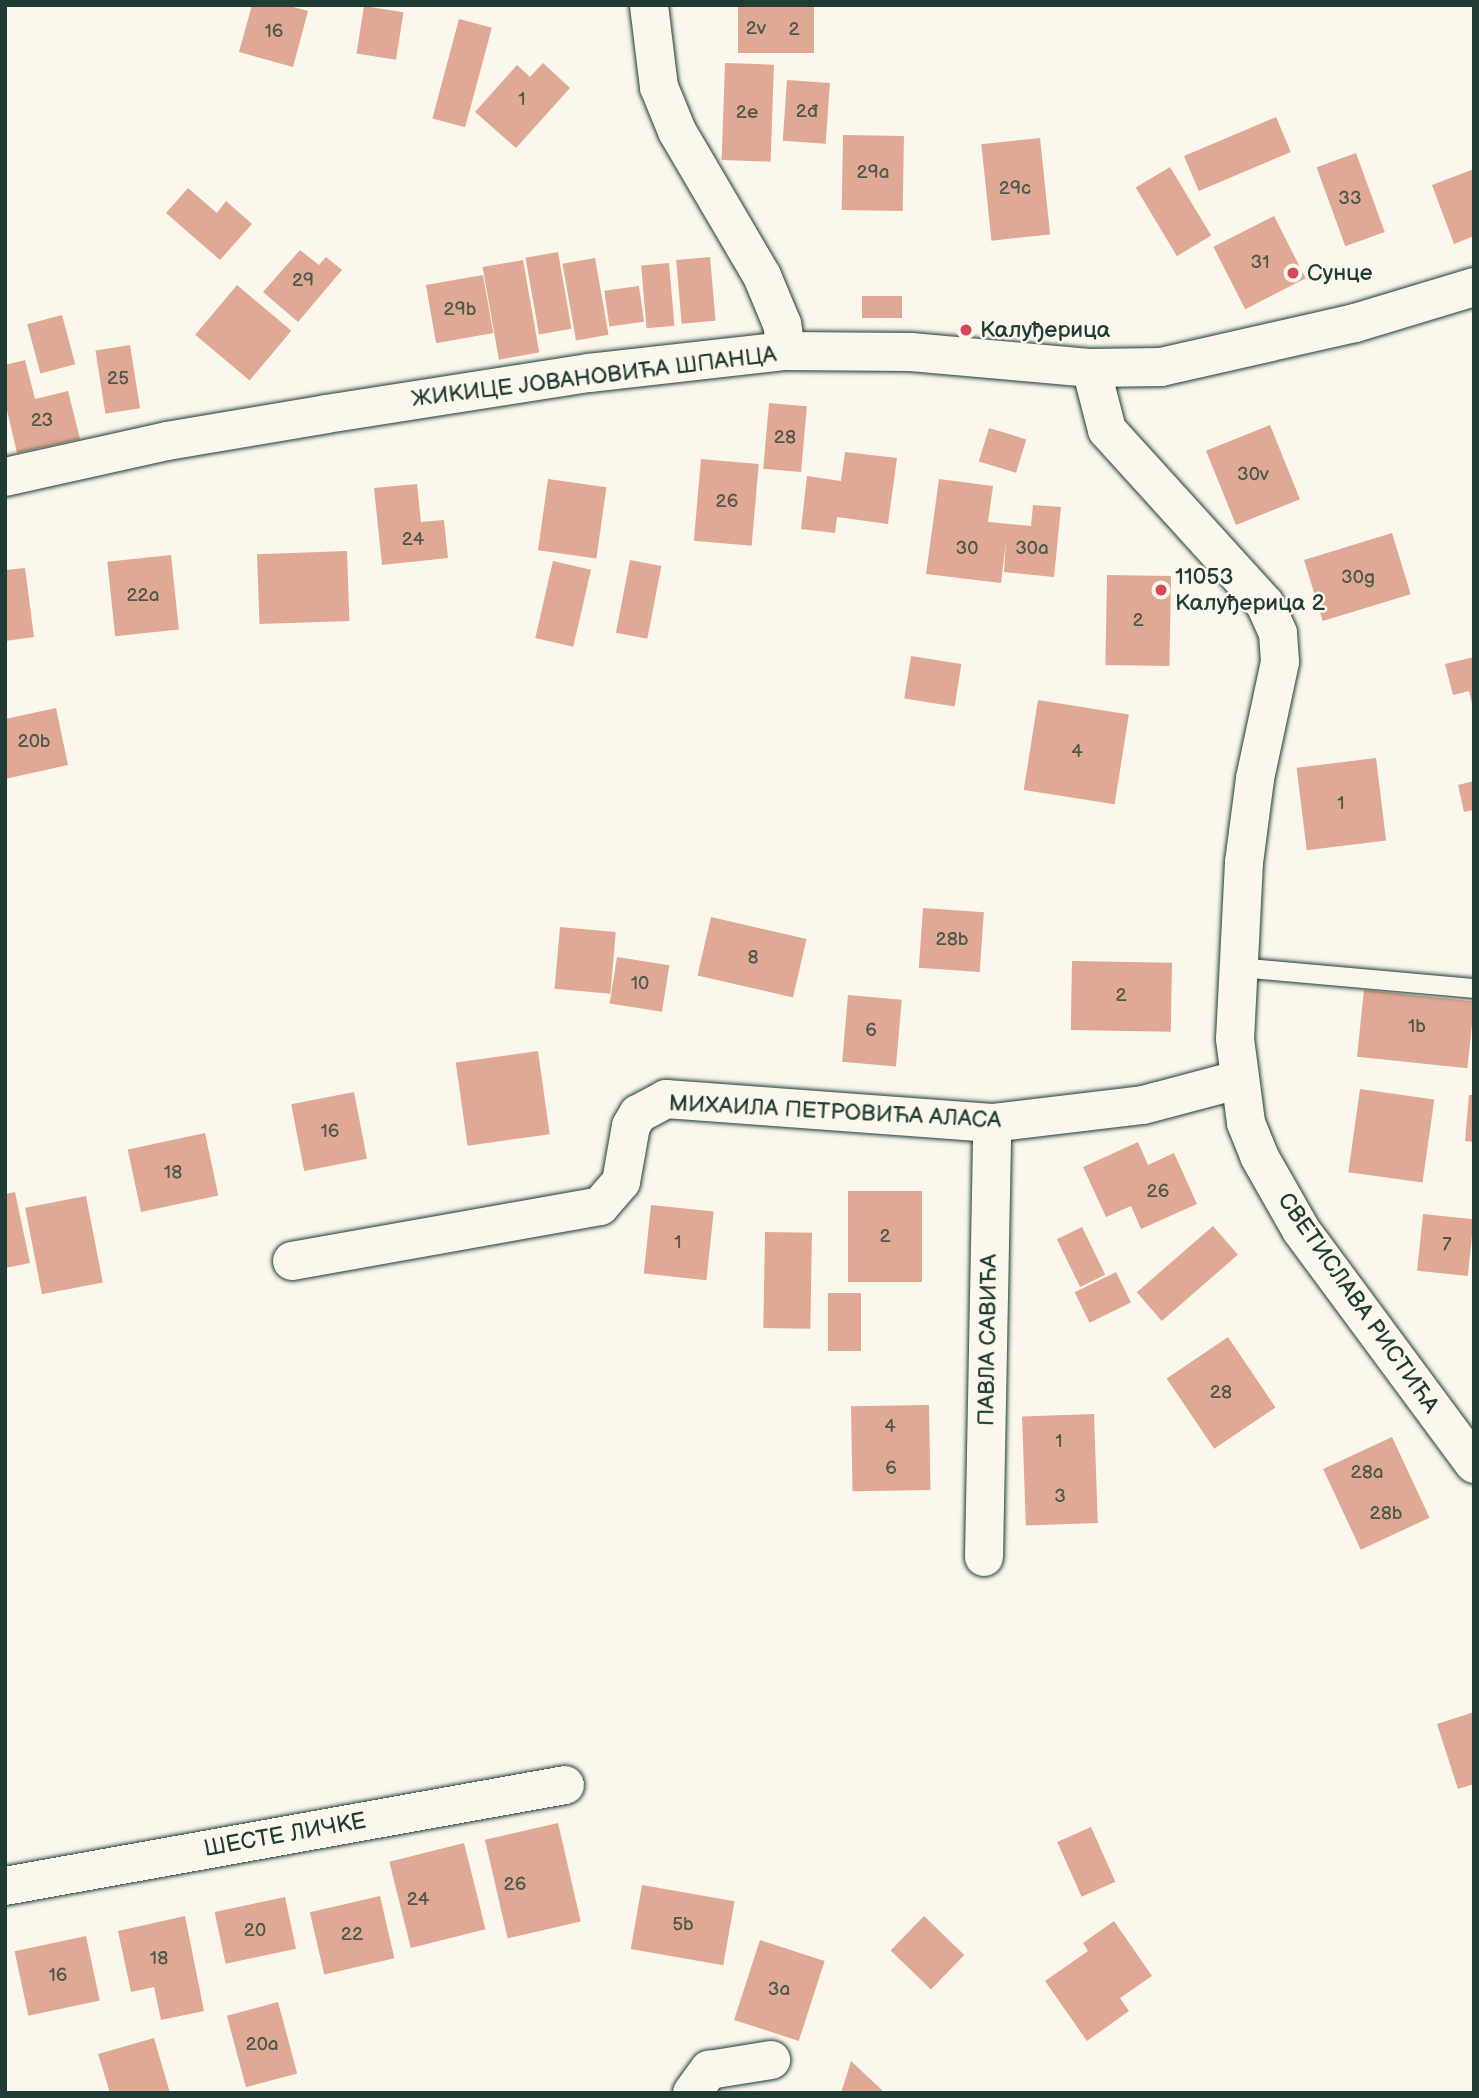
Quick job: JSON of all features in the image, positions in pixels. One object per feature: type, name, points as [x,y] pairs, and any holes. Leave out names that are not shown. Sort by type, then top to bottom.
[{"type":"street","points":[[649,5],[659,87],[677,131],[762,276],[782,324],[786,351]]},
{"type":"street","name":"ЖИКИЦЕ ЈОВАНОВИЋА ШПАНЦА","points":[[5,477],[167,441],[326,414],[589,373],[786,351],[911,352],[1091,368],[1161,367],[1355,323],[1474,287]]},
{"type":"street","name":"СВЕТИСЛАВА РИСТИЋА","points":[[1091,368],[1107,430],[1265,604],[1278,633],[1280,662],[1255,779],[1244,862],[1238,967],[1237,1080],[1259,1156],[1301,1230],[1474,1464]]},
{"type":"street","name":"МИХАИЛА ПЕТРОВИЋА АЛАСА","points":[[292,1261],[600,1206],[621,1182],[631,1126],[638,1114],[666,1099],[992,1123],[1143,1105],[1237,1080]]},
{"type":"street","name":"ПАВЛА САВИЋА","points":[[984,1557],[992,1123]]},
{"type":"street","name":"ШЕСТЕ ЛИЧКЕ","points":[[5,1886],[565,1785]]},
{"type":"street","points":[[692,2093],[709,2070],[771,2060]]},
{"type":"lane","points":[[1238,967],[1474,988]]},
{"type":"building","points":[[252,5],[286,5],[308,11],[293,67],[239,52]]},
{"type":"building","points":[[738,5],[814,5],[814,53],[738,53]]},
{"type":"building","points":[[364,6],[404,12],[396,60],[356,53]]},
{"type":"building","points":[[459,19],[492,28],[465,127],[432,118]]},
{"type":"building","points":[[543,63],[570,88],[516,148],[475,112],[517,65],[530,77]]},
{"type":"building","points":[[725,63],[774,65],[771,162],[722,160]]},
{"type":"building","points":[[787,80],[830,83],[826,144],[783,141]]},
{"type":"building","points":[[1276,117],[1291,152],[1199,191],[1184,156]]},
{"type":"building","points":[[843,135],[904,136],[903,211],[842,210]]},
{"type":"building","points":[[1040,138],[1050,234],[991,241],[981,144]]},
{"type":"building","points":[[1356,153],[1385,232],[1345,246],[1317,167]]},
{"type":"building","points":[[1170,167],[1211,236],[1177,256],[1136,188]]},
{"type":"building","points":[[1474,169],[1474,236],[1454,244],[1432,185]]},
{"type":"building","points":[[188,188],[217,213],[226,201],[252,224],[220,260],[166,213]]},
{"type":"building","points":[[1274,216],[1306,278],[1245,309],[1213,247]]},
{"type":"building","points":[[300,250],[319,265],[326,257],[342,270],[298,322],[263,292]]},
{"type":"building","points":[[558,252],[572,329],[539,335],[526,258]]},
{"type":"building","points":[[710,257],[716,321],[682,324],[676,260]]},
{"type":"building","points":[[595,258],[609,335],[576,341],[563,264]]},
{"type":"building","points":[[523,260],[539,353],[499,360],[483,267]]},
{"type":"building","points":[[669,263],[674,326],[647,328],[641,265]]},
{"type":"building","points":[[483,275],[493,333],[436,343],[426,285]]},
{"type":"building","points":[[237,285],[291,331],[250,380],[195,335]]},
{"type":"building","points":[[639,286],[644,322],[609,327],[604,291]]},
{"type":"building","points":[[862,296],[902,296],[902,318],[862,318]]},
{"type":"building","points":[[62,315],[75,364],[40,374],[27,324]]},
{"type":"building","points":[[130,345],[140,408],[105,414],[95,350]]},
{"type":"building","points":[[25,360],[35,399],[68,391],[80,439],[17,453],[5,402],[5,365]]},
{"type":"building","points":[[769,403],[807,406],[801,472],[763,469]]},
{"type":"building","points":[[1270,425],[1300,499],[1236,525],[1206,451]]},
{"type":"building","points":[[989,428],[1026,439],[1016,473],[979,461]]},
{"type":"building","points":[[845,452],[897,458],[888,524],[837,517],[835,533],[801,529],[807,476],[841,481]]},
{"type":"building","points":[[701,459],[759,464],[752,546],[694,541]]},
{"type":"building","points":[[548,479],[606,487],[596,559],[538,550]]},
{"type":"building","points":[[939,479],[993,486],[988,522],[1031,526],[1033,505],[1061,507],[1054,577],[1004,572],[1006,541],[1001,583],[926,574]]},
{"type":"building","points":[[417,484],[421,522],[444,520],[448,558],[382,565],[374,488]]},
{"type":"building","points":[[1392,533],[1411,594],[1323,621],[1304,560]]},
{"type":"building","points":[[347,551],[349,621],[259,624],[257,554]]},
{"type":"building","points":[[171,555],[179,630],[115,636],[107,562]]},
{"type":"building","points":[[630,560],[661,566],[647,639],[616,633]]},
{"type":"building","points":[[553,561],[591,570],[573,647],[535,638]]},
{"type":"building","points":[[25,568],[34,637],[5,641],[5,570]]},
{"type":"building","points":[[1107,575],[1171,576],[1169,666],[1105,665]]},
{"type":"building","points":[[911,656],[961,664],[955,706],[904,698]]},
{"type":"building","points":[[1474,657],[1473,708],[1469,691],[1453,695],[1445,664]]},
{"type":"building","points":[[1038,700],[1129,714],[1115,804],[1024,790]]},
{"type":"building","points":[[56,708],[68,765],[5,779],[5,719]]},
{"type":"building","points":[[1376,758],[1386,840],[1307,850],[1297,768]]},
{"type":"building","points":[[1474,781],[1474,810],[1464,812],[1458,785]]},
{"type":"building","points":[[923,908],[984,912],[980,972],[919,968]]},
{"type":"building","points":[[711,917],[806,939],[793,998],[698,975]]},
{"type":"building","points":[[560,927],[616,932],[610,994],[555,989]]},
{"type":"building","points":[[617,957],[669,965],[662,1012],[610,1003]]},
{"type":"building","points":[[1072,961],[1172,963],[1171,1032],[1071,1030]]},
{"type":"building","points":[[1364,990],[1474,1002],[1467,1068],[1357,1057]]},
{"type":"building","points":[[848,995],[902,1000],[896,1066],[842,1062]]},
{"type":"building","points":[[538,1051],[550,1134],[467,1146],[456,1063]]},
{"type":"building","points":[[1360,1089],[1434,1099],[1423,1183],[1348,1172]]},
{"type":"building","points":[[354,1092],[367,1159],[304,1171],[291,1104]]},
{"type":"building","points":[[1469,1095],[1474,1095],[1474,1142],[1465,1141]]},
{"type":"building","points":[[205,1133],[218,1196],[141,1212],[128,1149]]},
{"type":"building","points":[[1138,1142],[1148,1165],[1174,1153],[1197,1204],[1141,1229],[1131,1206],[1106,1217],[1083,1167]]},
{"type":"building","points":[[848,1191],[922,1191],[922,1282],[848,1282]]},
{"type":"building","points":[[15,1192],[30,1263],[5,1268],[5,1194]]},
{"type":"building","points":[[86,1196],[103,1282],[42,1294],[25,1208]]},
{"type":"building","points":[[651,1205],[714,1212],[706,1280],[644,1274]]},
{"type":"building","points":[[1423,1214],[1474,1219],[1468,1276],[1417,1271]]},
{"type":"building","points":[[1213,1226],[1238,1255],[1162,1321],[1137,1292]]},
{"type":"building","points":[[1082,1227],[1105,1275],[1080,1287],[1057,1239]]},
{"type":"building","points":[[765,1232],[812,1233],[810,1329],[763,1328]]},
{"type":"building","points":[[1116,1272],[1131,1303],[1090,1323],[1075,1292]]},
{"type":"building","points":[[828,1293],[861,1293],[861,1351],[828,1351]]},
{"type":"building","points":[[1228,1337],[1276,1407],[1214,1449],[1167,1378]]},
{"type":"building","points":[[929,1405],[930,1490],[852,1491],[851,1406]]},
{"type":"building","points":[[1094,1414],[1098,1523],[1026,1525],[1022,1417]]},
{"type":"building","points":[[1392,1437],[1430,1518],[1361,1550],[1323,1469]]},
{"type":"building","points":[[1474,1712],[1474,1784],[1458,1789],[1437,1724]]},
{"type":"building","points":[[558,1823],[581,1921],[508,1938],[485,1840]]},
{"type":"building","points":[[1091,1827],[1115,1882],[1082,1897],[1057,1842]]},
{"type":"building","points":[[464,1843],[486,1929],[411,1948],[389,1862]]},
{"type":"building","points":[[642,1885],[735,1901],[723,1965],[631,1949]]},
{"type":"building","points":[[380,1896],[394,1958],[324,1975],[310,1912]]},
{"type":"building","points":[[285,1897],[296,1949],[226,1964],[215,1912]]},
{"type":"building","points":[[185,1916],[204,2011],[161,2020],[154,1987],[131,1992],[118,1931]]},
{"type":"building","points":[[924,1916],[964,1955],[931,1989],[891,1951]]},
{"type":"building","points":[[1114,1921],[1152,1976],[1120,1998],[1129,2011],[1087,2041],[1045,1981],[1088,1951],[1083,1943]]},
{"type":"building","points":[[86,1936],[100,2001],[28,2016],[15,1951]]},
{"type":"building","points":[[760,1940],[825,1961],[799,2041],[734,2020]]},
{"type":"building","points":[[278,2002],[297,2073],[246,2087],[227,2016]]},
{"type":"building","points":[[154,2038],[170,2093],[110,2093],[98,2054]]},
{"type":"building","points":[[851,2061],[885,2093],[841,2093]]},
{"type":"place","name":"Сунце","points":[[1293,273]]},
{"type":"place","name":"Калуђерица","points":[[966,330]]},
{"type":"place","name":"11053 Калуђерица 2","points":[[1161,590]]}]
